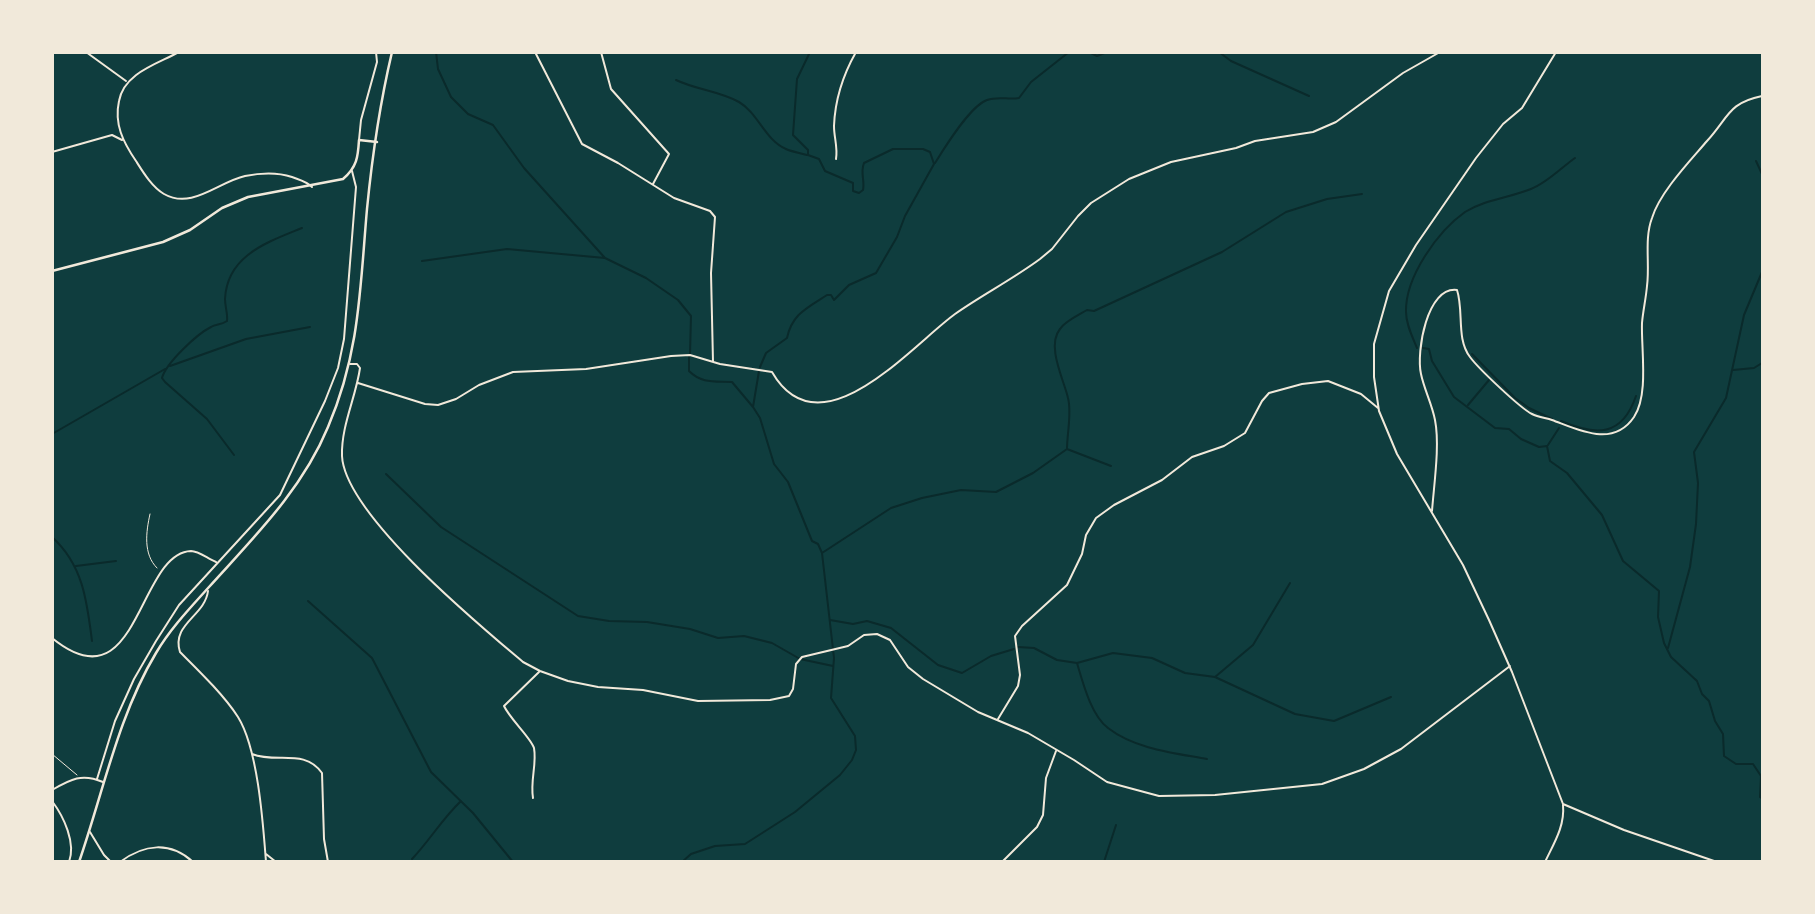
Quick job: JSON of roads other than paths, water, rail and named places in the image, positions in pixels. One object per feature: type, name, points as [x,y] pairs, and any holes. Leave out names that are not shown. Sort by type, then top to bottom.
[{"type":"main road","points":[[79,862],[141,681],[164,641],[286,500],[312,463],[341,393],[359,311],[367,207],[381,101],[392,52]]},
{"type":"main road","points":[[52,271],[163,242],[190,230],[222,208],[248,197],[343,179],[357,162],[359,140],[377,142]]},
{"type":"street","points":[[86,52],[127,82]]},
{"type":"street","points":[[179,52],[127,82],[119,99],[117,116],[125,142],[156,188],[164,195],[191,199],[243,177],[264,173],[306,181],[312,187]]},
{"type":"street","points":[[359,140],[361,120],[377,62],[376,52]]},
{"type":"street","points":[[535,52],[582,144],[674,198],[710,211],[715,218],[711,273],[713,362]]},
{"type":"street","points":[[601,52],[611,89],[669,154],[653,184]]},
{"type":"street","points":[[836,159],[836,103],[840,85],[856,52]]},
{"type":"street","points":[[357,382],[425,404],[438,405],[513,372],[586,369],[690,355],[713,362],[772,372],[783,389],[792,396],[822,403],[858,391],[890,370],[955,315],[1040,259],[1066,234],[1084,209],[1114,188],[1171,162],[1236,148],[1255,141],[1313,132],[1336,122],[1403,73],[1440,52]]},
{"type":"street","points":[[1545,862],[1562,822],[1563,804],[1510,666],[1463,565],[1397,454],[1378,409],[1374,344],[1389,291],[1416,245],[1476,158],[1503,124],[1522,108],[1556,52]]},
{"type":"street","points":[[1432,513],[1435,420],[1421,373],[1418,351],[1433,306],[1442,293],[1450,289],[1457,290],[1461,301],[1462,338],[1468,356],[1532,414],[1595,435],[1613,432],[1628,424],[1640,403],[1642,320],[1647,284],[1648,235],[1652,216],[1682,168],[1734,107],[1741,101],[1762,96]]},
{"type":"street","points":[[52,152],[112,135],[125,142]]},
{"type":"street","points":[[97,779],[114,721],[134,679],[179,606],[280,495],[325,401],[338,368],[344,339],[356,187],[352,171]]},
{"type":"street","points":[[349,364],[357,364],[360,368],[347,421],[342,457],[345,472],[360,501],[390,537],[447,594],[523,662],[540,671],[598,687],[643,690],[698,701],[770,700],[789,696],[793,689],[796,664],[802,657],[848,646],[870,633],[886,637],[915,673],[968,707],[1016,727],[1107,782],[1159,796],[1215,795],[1322,784],[1364,769],[1401,749],[1510,666]]},
{"type":"street","points":[[338,368],[347,371]]},
{"type":"street","points":[[998,720],[1018,686],[1020,676],[1015,636],[1022,626],[1067,585],[1082,554],[1086,535],[1101,513],[1162,480],[1192,457],[1224,446],[1245,433],[1269,393],[1328,381],[1361,394],[1378,409]]},
{"type":"street","points":[[280,495],[286,500]]},
{"type":"street","points":[[52,638],[71,652],[84,656],[101,655],[113,648],[136,619],[169,562],[189,551],[198,552],[217,562]]},
{"type":"street","points":[[208,589],[205,600],[178,636],[177,644],[180,652],[238,717],[251,754],[266,862]]},
{"type":"street","points":[[533,798],[531,783],[534,747],[504,706],[540,671]]},
{"type":"street","points":[[1002,862],[1037,827],[1043,815],[1046,778],[1057,750]]},
{"type":"street","points":[[251,754],[268,757],[295,756],[318,767],[324,782],[324,839],[328,862]]},
{"type":"street","points":[[52,790],[78,776],[105,783]]},
{"type":"street","points":[[52,801],[72,841],[69,862]]},
{"type":"street","points":[[1563,804],[1624,830],[1717,862]]},
{"type":"street","points":[[90,831],[111,862]]},
{"type":"street","points":[[120,862],[136,850],[161,847],[184,854],[193,862]]},
{"type":"street","points":[[265,853],[276,862]]},
{"type":"street","points":[[104,855],[104,862]]},
{"type":"waterway","points":[[436,52],[438,69],[451,97],[468,114],[493,125],[524,168],[605,258],[646,278],[678,300],[691,316],[690,354]]},
{"type":"waterway","points":[[760,367],[766,353],[787,338],[801,312],[827,295],[831,295],[834,300],[849,285],[876,273],[934,164],[930,152],[923,149],[893,149],[864,163],[863,190],[859,193],[853,191],[853,183],[825,171],[819,159],[808,155],[808,150],[793,135],[797,79],[810,52]]},
{"type":"waterway","points":[[935,163],[958,128],[980,104],[991,99],[1019,98],[1031,82],[1069,52]]},
{"type":"waterway","points":[[1089,52],[1097,56],[1107,52]]},
{"type":"waterway","points":[[1219,52],[1231,61],[1309,96]]},
{"type":"waterway","points":[[676,80],[739,102],[779,145],[807,155]]},
{"type":"waterway","points":[[1417,348],[1407,321],[1407,298],[1417,270],[1434,243],[1465,212],[1537,186],[1575,158]]},
{"type":"waterway","points":[[1756,161],[1762,174]]},
{"type":"waterway","points":[[822,553],[891,508],[961,490],[996,492],[1033,473],[1067,449],[1069,404],[1057,363],[1055,344],[1060,329],[1069,321],[1087,310],[1094,311],[1222,252],[1286,212],[1327,199],[1362,194]]},
{"type":"waterway","points":[[234,455],[207,419],[162,378],[169,365],[190,342],[211,327],[227,321],[227,284],[241,261],[263,245],[302,228]]},
{"type":"waterway","points":[[422,261],[507,249],[605,258]]},
{"type":"waterway","points":[[1668,648],[1690,567],[1696,524],[1698,483],[1694,452],[1726,398],[1744,315],[1762,272]]},
{"type":"waterway","points":[[170,366],[246,339],[310,327]]},
{"type":"waterway","points":[[1423,348],[1429,349],[1432,361],[1454,397],[1495,428],[1509,429],[1521,439],[1539,447],[1547,446],[1550,461],[1567,473],[1602,515],[1623,561],[1659,591],[1658,617],[1664,643],[1671,657],[1697,681],[1702,694],[1709,701],[1715,721],[1723,734],[1724,756],[1736,764],[1753,764],[1761,776],[1762,798]]},
{"type":"waterway","points":[[1472,354],[1515,398],[1552,419]]},
{"type":"waterway","points":[[689,356],[689,371],[694,375],[709,381],[732,382],[753,407]]},
{"type":"waterway","points":[[1733,370],[1754,368],[1762,363]]},
{"type":"waterway","points":[[52,434],[165,369]]},
{"type":"waterway","points":[[682,862],[691,854],[715,846],[745,844],[795,812],[840,775],[856,750],[855,736],[831,698],[834,658],[822,553],[818,544],[812,541],[788,482],[774,464],[760,418],[753,407],[759,371]]},
{"type":"waterway","points":[[1468,405],[1489,380]]},
{"type":"waterway","points":[[1561,421],[1586,429],[1606,430],[1623,419],[1636,396]]},
{"type":"waterway","points":[[1548,445],[1559,428]]},
{"type":"waterway","points":[[1067,449],[1111,466]]},
{"type":"waterway","points":[[386,474],[441,527],[578,616],[609,621],[647,622],[690,629],[718,638],[744,636],[772,643],[800,659],[833,666]]},
{"type":"waterway","points":[[52,537],[71,559],[82,584],[92,641]]},
{"type":"waterway","points":[[76,566],[116,561]]},
{"type":"waterway","points":[[1215,677],[1253,645],[1290,583]]},
{"type":"waterway","points":[[308,601],[372,658],[431,772],[473,813],[513,862]]},
{"type":"waterway","points":[[830,620],[853,624],[867,621],[891,628],[938,665],[962,673],[991,656],[1014,649]]},
{"type":"waterway","points":[[1018,647],[1034,648],[1057,660],[1077,663],[1113,653],[1152,658],[1185,673],[1215,677],[1295,714],[1334,721],[1391,697]]},
{"type":"waterway","points":[[1077,663],[1092,707],[1108,728],[1142,745],[1207,759]]},
{"type":"waterway","points":[[412,859],[461,801]]},
{"type":"waterway","points":[[1104,862],[1116,825]]}]
